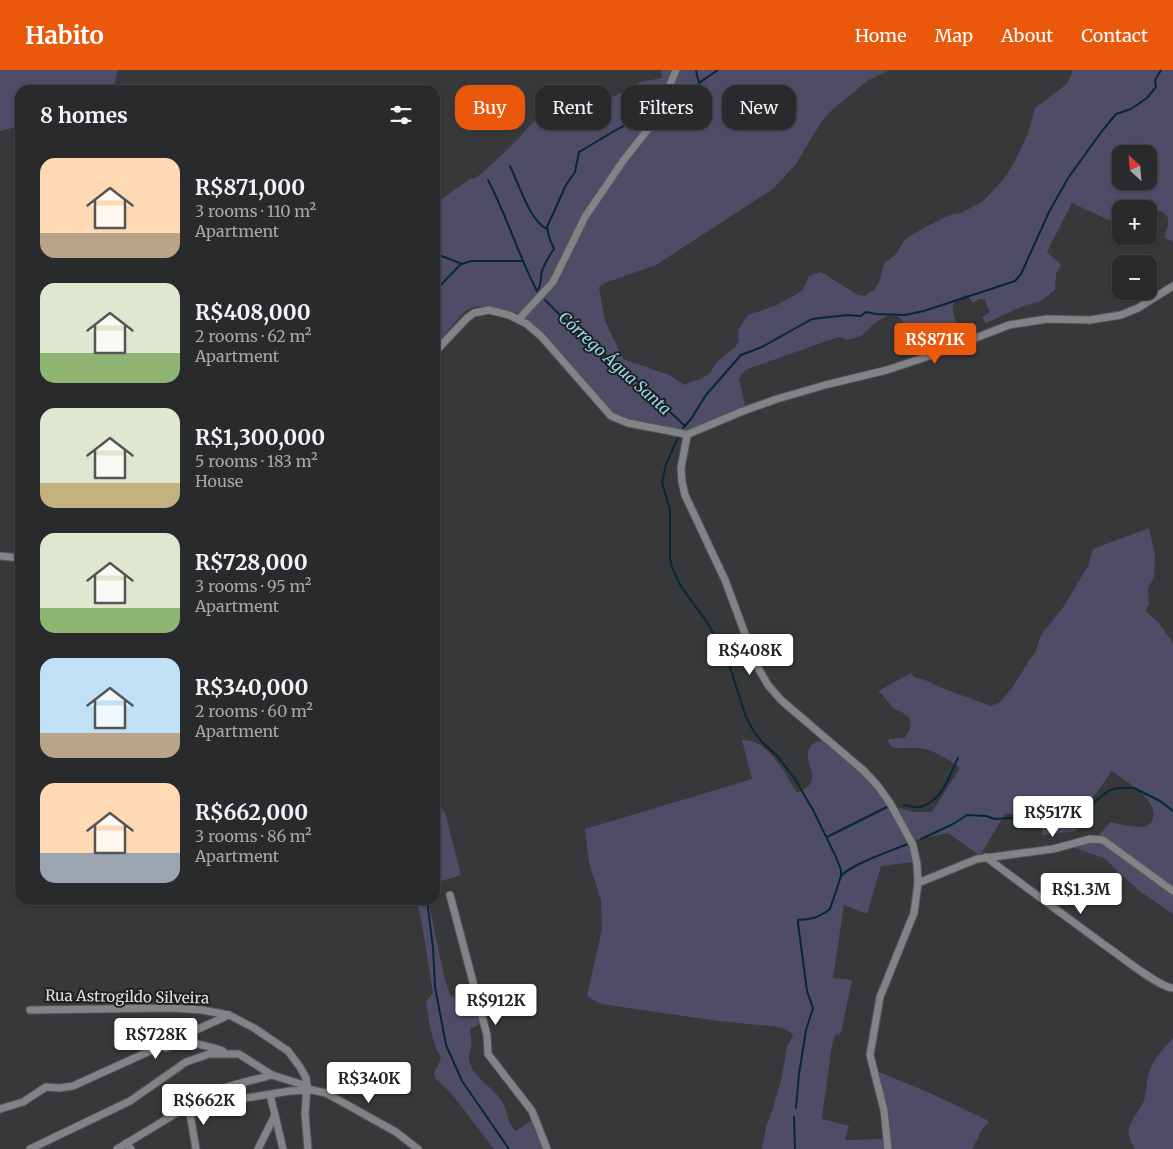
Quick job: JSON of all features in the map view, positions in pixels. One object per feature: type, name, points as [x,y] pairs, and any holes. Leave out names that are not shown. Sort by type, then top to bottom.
[{"type":"street","points":[[519,319],[553,282],[590,208],[631,150],[656,119],[676,70]]},
{"type":"street","points":[[440,347],[474,313],[490,310],[519,319],[541,336],[611,416],[621,421],[686,435],[784,396],[887,370],[932,355],[1009,324],[1047,319],[1090,320],[1121,315],[1138,308],[1173,286]]},
{"type":"street","points":[[686,435],[687,440],[681,468],[685,495],[725,580],[756,666],[768,685],[781,700],[864,771],[878,786],[890,803],[913,845],[918,883],[912,920],[880,997],[871,1046],[872,1068],[884,1110],[888,1149]]},
{"type":"street","points":[[0,556],[15,558]]},
{"type":"street","points":[[918,883],[971,861],[986,857],[1053,849],[1097,839],[1103,840],[1118,850],[1173,891]]},
{"type":"street","points":[[986,857],[1136,968],[1161,985],[1173,988]]},
{"type":"street","points":[[450,895],[486,1032],[488,1054],[532,1111],[547,1149]]},
{"type":"street","name":"Rua Astrogildo Silveira","points":[[30,1010],[171,1008],[229,1014],[288,1051],[304,1073],[307,1088]]},
{"type":"street","points":[[0,1109],[23,1102],[46,1087],[73,1086],[229,1014]]},
{"type":"street","points":[[129,1060],[184,1043],[201,1044],[228,1053]]},
{"type":"street","points":[[30,1149],[130,1100],[186,1062],[209,1054],[228,1053],[239,1054],[272,1075],[326,1093],[396,1132],[418,1149]]},
{"type":"street","points":[[189,1108],[199,1099],[216,1092],[272,1075]]},
{"type":"street","points":[[117,1149],[128,1146],[172,1115],[189,1108],[307,1088]]},
{"type":"street","points":[[307,1088],[305,1114],[308,1149]]},
{"type":"street","points":[[270,1094],[283,1149]]},
{"type":"street","points":[[189,1108],[196,1149]]},
{"type":"street","points":[[258,1149],[275,1115]]},
{"type":"shaded area","points":[[0,70],[118,70],[114,85],[15,85],[15,127],[0,131]]},
{"type":"shaded area","points":[[661,70],[889,70],[867,81],[830,112],[822,121],[795,165],[773,189],[656,265],[602,284],[599,287],[605,321],[623,359],[669,375],[685,385],[709,374],[716,363],[736,346],[739,341],[738,330],[748,315],[775,306],[802,291],[809,276],[821,272],[858,295],[864,296],[874,290],[879,282],[884,264],[896,254],[904,241],[911,235],[941,219],[961,213],[982,202],[1003,180],[1015,161],[1028,133],[1035,108],[1067,84],[1073,70],[1173,70],[1173,242],[1164,237],[1168,226],[1168,218],[1163,212],[1157,210],[1157,200],[1112,200],[1112,222],[1072,203],[1047,252],[1061,265],[1056,274],[1055,290],[1041,301],[1021,307],[986,323],[982,317],[990,312],[984,299],[979,299],[973,303],[967,295],[959,299],[953,305],[953,308],[962,342],[938,350],[931,336],[907,336],[902,320],[894,315],[884,317],[857,338],[847,340],[838,337],[745,370],[739,379],[746,409],[691,432],[690,429],[683,431],[618,417],[609,412],[574,368],[538,330],[517,313],[478,306],[467,310],[460,316],[440,341],[440,200],[470,179],[477,177],[505,152],[535,120],[535,130],[611,130],[611,97],[621,93],[621,130],[712,130],[712,85],[635,85],[662,78]]},
{"type":"shaded area","points":[[1149,528],[1155,555],[1154,577],[1148,588],[1149,604],[1145,611],[1159,623],[1173,643],[1173,914],[1138,890],[1104,858],[1072,847],[1096,839],[1110,822],[1141,827],[1152,820],[1153,811],[1146,797],[1112,771],[1087,806],[1074,814],[1077,831],[1043,835],[1040,813],[1005,814],[980,856],[948,833],[915,840],[897,807],[913,812],[932,812],[960,768],[925,749],[892,747],[888,742],[889,739],[904,738],[910,730],[911,722],[908,716],[894,709],[878,691],[911,673],[914,677],[991,706],[1000,702],[1012,688],[1035,653],[1041,635],[1064,606],[1088,566],[1093,549]]},
{"type":"shaded area","points":[[742,740],[752,741],[768,751],[797,793],[809,785],[812,779],[808,758],[809,748],[814,743],[820,741],[832,746],[881,792],[905,835],[914,862],[881,866],[867,914],[844,905],[833,978],[852,980],[841,1033],[835,1035],[831,1050],[822,1119],[849,1126],[845,1140],[884,1139],[885,1149],[762,1149],[766,1127],[781,1081],[787,1047],[793,1036],[790,1032],[780,1027],[718,1021],[601,1004],[587,996],[602,929],[601,900],[589,863],[585,829],[752,779]]},
{"type":"shaded area","points":[[440,806],[445,813],[461,875],[440,881]]},
{"type":"shaded area","points":[[418,905],[429,905],[450,995],[458,1000],[470,996],[480,1024],[470,1029],[469,1058],[471,1067],[503,1103],[511,1125],[516,1131],[539,1115],[548,1149],[494,1149],[451,1093],[436,1079],[434,1074],[441,1058],[429,1024],[426,1002],[433,993]]},
{"type":"shaded area","points":[[1173,1038],[1173,1149],[1135,1149],[1129,1134],[1129,1128],[1144,1100],[1148,1076],[1153,1063]]},
{"type":"shaded area","points":[[877,1071],[932,1094],[987,1120],[989,1123],[983,1128],[972,1149],[891,1149],[888,1109]]},
{"type":"waterway","name":"Córrego Água Santa","points":[[696,70],[699,85]]},
{"type":"waterway","points":[[699,83],[718,70]]},
{"type":"waterway","points":[[683,428],[706,395],[741,355],[762,347],[812,319],[847,315],[861,316],[866,312],[905,315],[924,311],[1015,281],[1021,274],[1049,212],[1068,178],[1116,114],[1131,109],[1147,98],[1156,87],[1155,80],[1161,70]]},
{"type":"waterway","name":"Córrego Água Santa","points":[[537,291],[540,286],[543,268],[554,249],[547,227],[566,185],[575,172],[579,152],[621,128]]},
{"type":"waterway","points":[[510,166],[530,210],[535,218],[547,229]]},
{"type":"waterway","points":[[488,180],[537,291]]},
{"type":"waterway","points":[[440,255],[462,264],[471,261],[522,261]]},
{"type":"waterway","points":[[440,286],[461,264]]},
{"type":"waterway","name":"Córrego Água Santa","points":[[545,300],[575,330],[635,379],[685,426]]},
{"type":"waterway","name":"Córrego Água Santa","points":[[679,436],[666,464],[662,483],[670,509],[670,558],[672,567],[680,585],[708,624],[727,658],[746,717],[753,730],[795,779],[813,810],[841,870],[841,876],[830,909],[815,918],[798,920],[807,991],[813,1008],[806,1030],[796,1108]]},
{"type":"waterway","points":[[904,805],[920,807],[928,804],[940,794],[958,758]]},
{"type":"waterway","points":[[921,839],[953,824],[967,815],[986,816],[995,819],[1024,817],[1053,821],[1061,820],[1086,809],[1108,791],[1117,788],[1134,788],[1160,801],[1173,811]]},
{"type":"waterway","points":[[827,837],[887,807]]},
{"type":"waterway","points":[[841,876],[846,871],[863,862],[910,843]]},
{"type":"waterway","points":[[428,905],[433,948],[435,987],[446,1045],[462,1081],[509,1149]]},
{"type":"waterway","name":"Córrego Água Santa","points":[[794,1117],[795,1149]]}]
